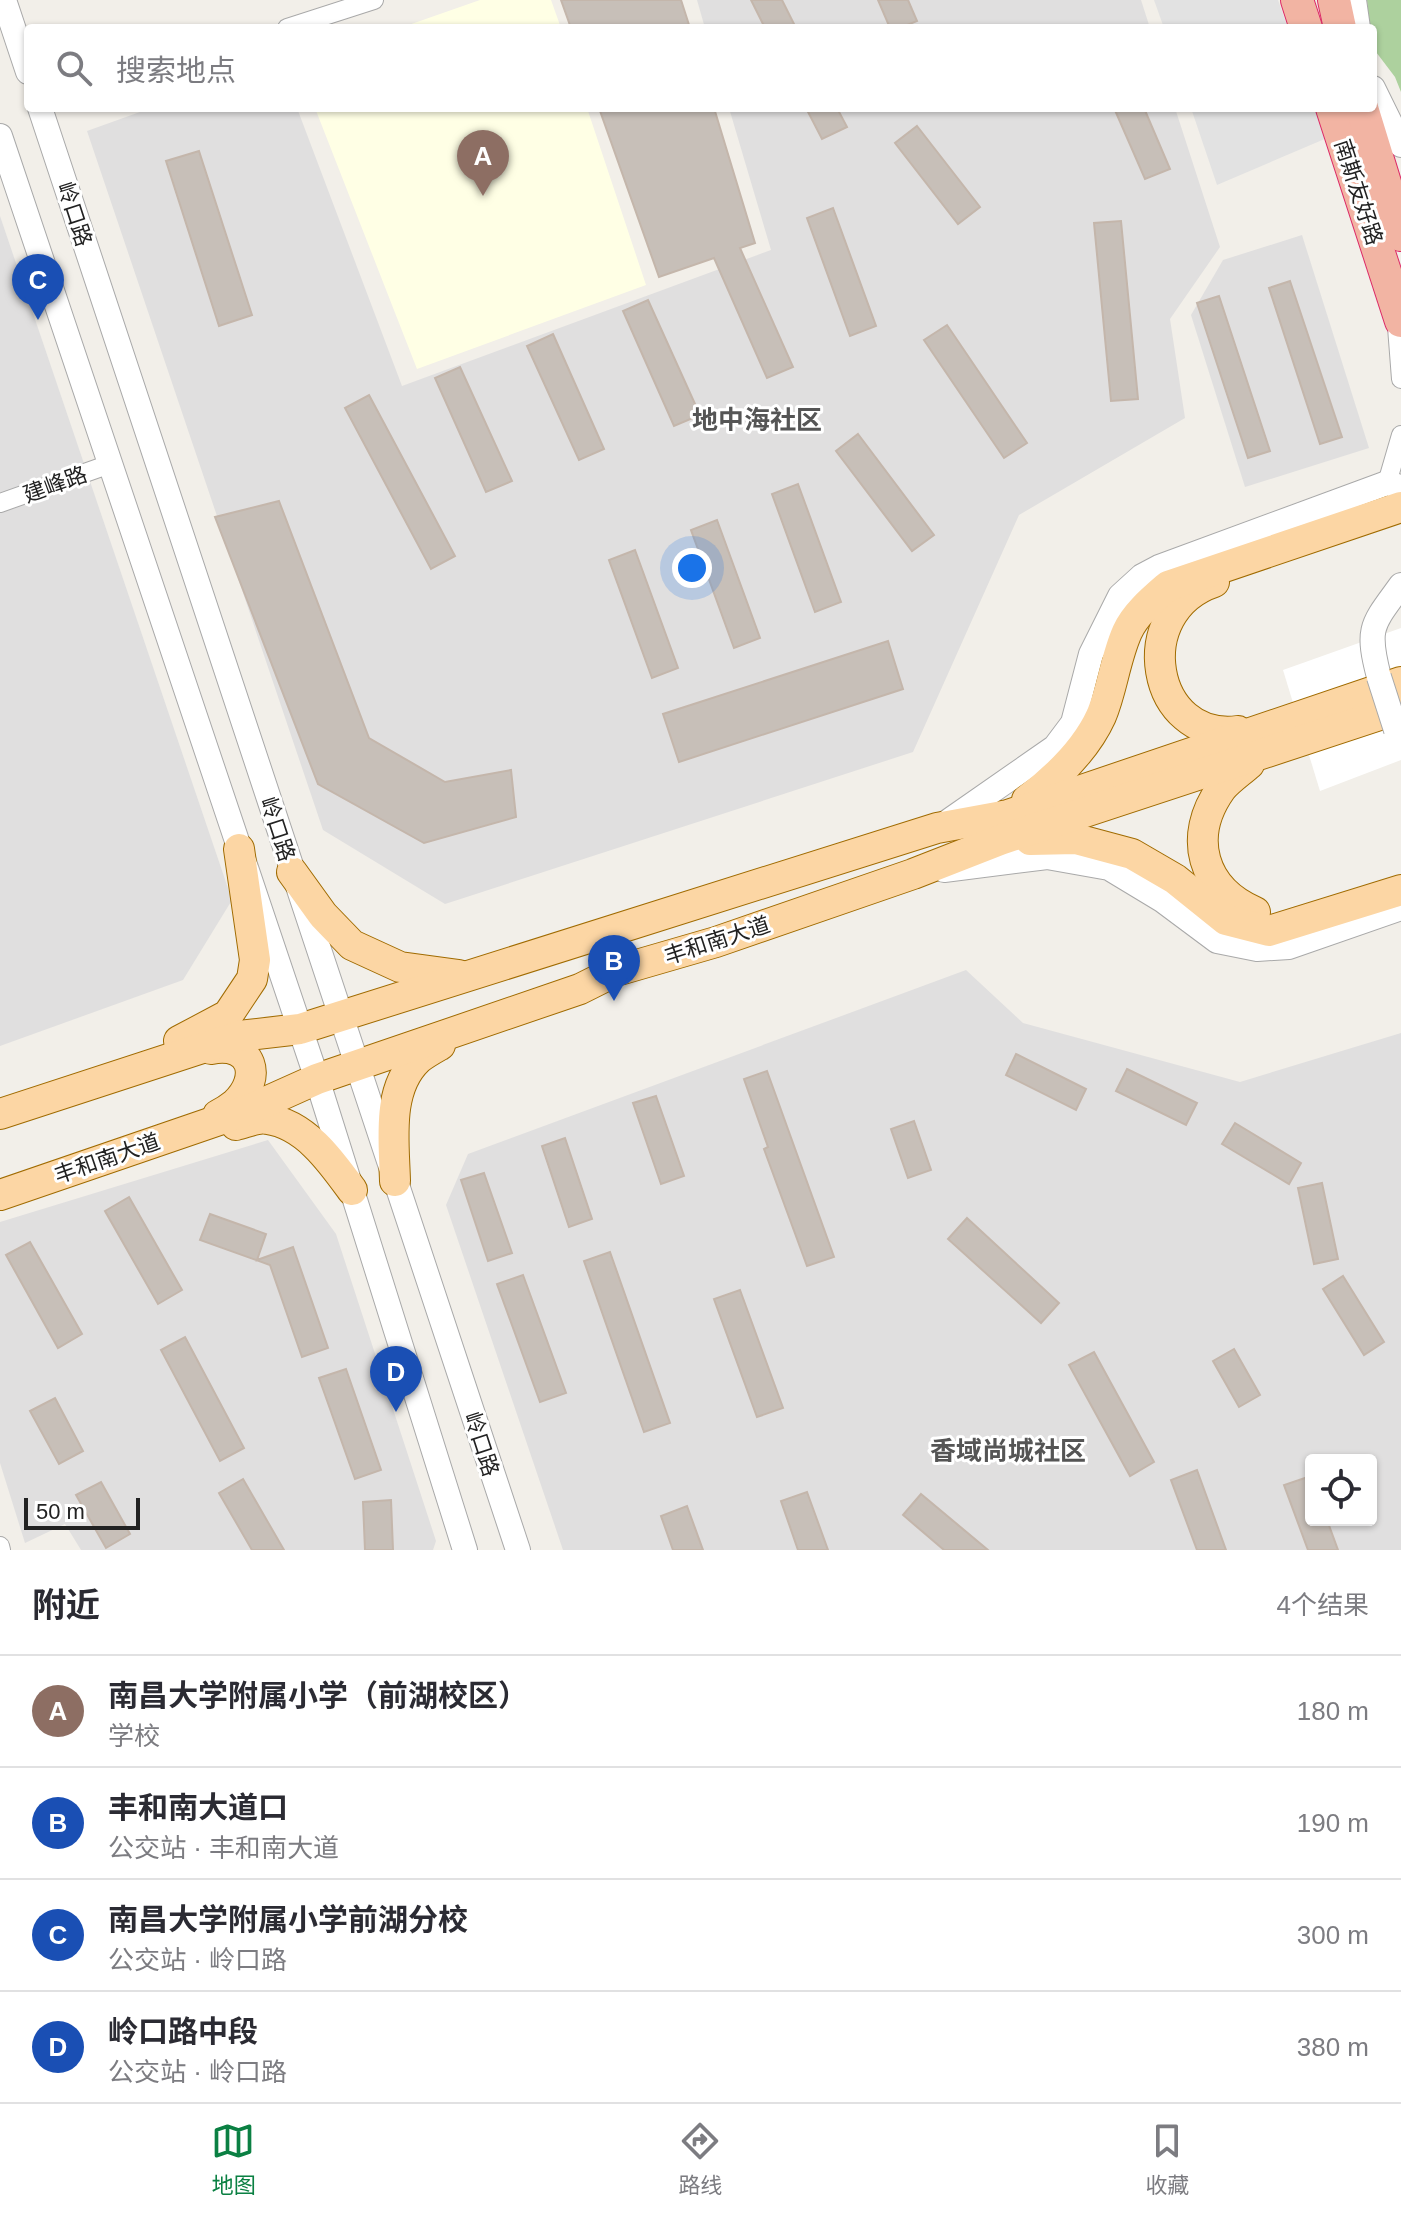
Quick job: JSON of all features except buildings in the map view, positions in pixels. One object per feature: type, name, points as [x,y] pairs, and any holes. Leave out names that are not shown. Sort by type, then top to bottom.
[{"type":"highway","points":[[1297,0],[1305,24]]},
{"type":"highway","points":[[1334,0],[1339,24]]},
{"type":"highway","name":"南斯友好路","points":[[1333,112],[1398,313]]},
{"type":"highway","name":"南斯友好路","points":[[1363,112],[1401,235]]},
{"type":"main road","points":[[1390,680],[1264,728],[1226,733],[1202,728],[1177,709],[1161,675],[1159,648],[1167,618],[1185,597],[1206,585],[1398,502]]},
{"type":"main road","points":[[1004,827],[1077,754],[1100,718],[1127,631],[1146,606],[1168,586],[1398,502]]},
{"type":"main road","name":"丰和南大道","points":[[0,1114],[239,1036],[300,1029],[340,1017],[937,828],[1004,827],[1256,757],[1399,727]]},
{"type":"main road","name":"丰和南大道","points":[[0,1195],[248,1110],[317,1079],[580,989],[616,971],[716,942],[913,874],[1004,827],[1264,728]]},
{"type":"main road","points":[[1256,757],[1222,788],[1206,816],[1202,853],[1212,880],[1230,898],[1252,911],[1270,916],[1308,912],[1401,881]]},
{"type":"main road","points":[[1004,827],[1076,839],[1132,854],[1175,879],[1226,920],[1269,931],[1401,890]]},
{"type":"main road","points":[[102,1081],[228,1015],[252,979],[255,960],[239,849]]},
{"type":"main road","points":[[292,872],[323,915],[352,945],[400,967],[469,976]]},
{"type":"main road","points":[[395,1181],[393,1115],[404,1079],[417,1060],[463,1030]]},
{"type":"main road","points":[[179,1056],[228,1046],[245,1054],[249,1061],[251,1075],[244,1092],[235,1104],[203,1125]]},
{"type":"main road","points":[[70,1171],[143,1128],[244,1092],[317,1079]]},
{"type":"main road","points":[[132,1149],[265,1118],[292,1128],[324,1152],[352,1190]]},
{"type":"street","points":[[4,0],[24,60]]},
{"type":"street","points":[[299,24],[374,0]]},
{"type":"street","points":[[1354,0],[1357,24]]},
{"type":"street","points":[[1377,96],[1401,145]]},
{"type":"street","name":"岭口路","points":[[41,112],[518,1550]]},
{"type":"street","name":"岭口路","points":[[0,136],[317,1079],[465,1550]]},
{"type":"street","points":[[1398,313],[1401,379]]},
{"type":"street","points":[[937,828],[1055,747],[1073,723],[1091,654],[1120,596],[1142,576],[1159,567],[1398,502],[1401,435]]},
{"type":"street","name":"建峰路","points":[[0,503],[110,464]]},
{"type":"street","points":[[1399,727],[1390,680],[1370,643],[1377,619],[1401,585]]},
{"type":"street","points":[[913,874],[1047,857],[1109,868],[1162,900],[1217,941],[1257,949],[1289,947],[1401,908]]},
{"type":"shaded area","points":[[480,0],[551,0],[560,24],[411,24]]},
{"type":"shaded area","points":[[697,0],[1141,0],[1149,24],[704,24]]},
{"type":"shaded area","points":[[1154,0],[1278,0],[1287,24],[1163,24]]},
{"type":"shaded area","points":[[140,112],[299,112],[402,386],[771,250],[730,112],[1176,112],[1220,247],[1170,319],[1185,418],[1019,515],[913,752],[445,904],[323,830],[87,131]]},
{"type":"shaded area","points":[[317,112],[588,112],[646,285],[417,369]]},
{"type":"shaded area","points":[[1192,112],[1317,112],[1327,138],[1217,185]]},
{"type":"shaded area","points":[[0,216],[232,900],[183,980],[0,1046]]},
{"type":"shaded area","points":[[1302,235],[1369,448],[1245,487],[1191,315],[1223,260]]},
{"type":"shaded area","points":[[966,970],[1023,1023],[1240,1082],[1401,1033],[1401,1550],[563,1550],[446,1205],[468,1154]]},
{"type":"shaded area","points":[[268,1140],[336,1234],[436,1541],[433,1550],[81,1550],[65,1524],[25,1543],[0,1463],[0,1222]]},
{"type":"green space","points":[[1367,0],[1401,0],[1401,92],[1395,77],[1377,53],[1377,24],[1369,24]]},
{"type":"pier","points":[[1401,628],[1401,760],[1320,791],[1283,670]]},
{"type":"place","name":"南昌大学附属小学（前湖校区）","points":[[483,196]]},
{"type":"place","name":"南昌大学附属小学前湖分校","points":[[38,320]]},
{"type":"place","name":"丰和南大道口","points":[[614,1001]]},
{"type":"place","name":"岭口路中段","points":[[396,1412]]},
{"type":"district","name":"地中海社区","points":[[757,420]]},
{"type":"district","name":"香域尚城社区","points":[[1008,1451]]}]
